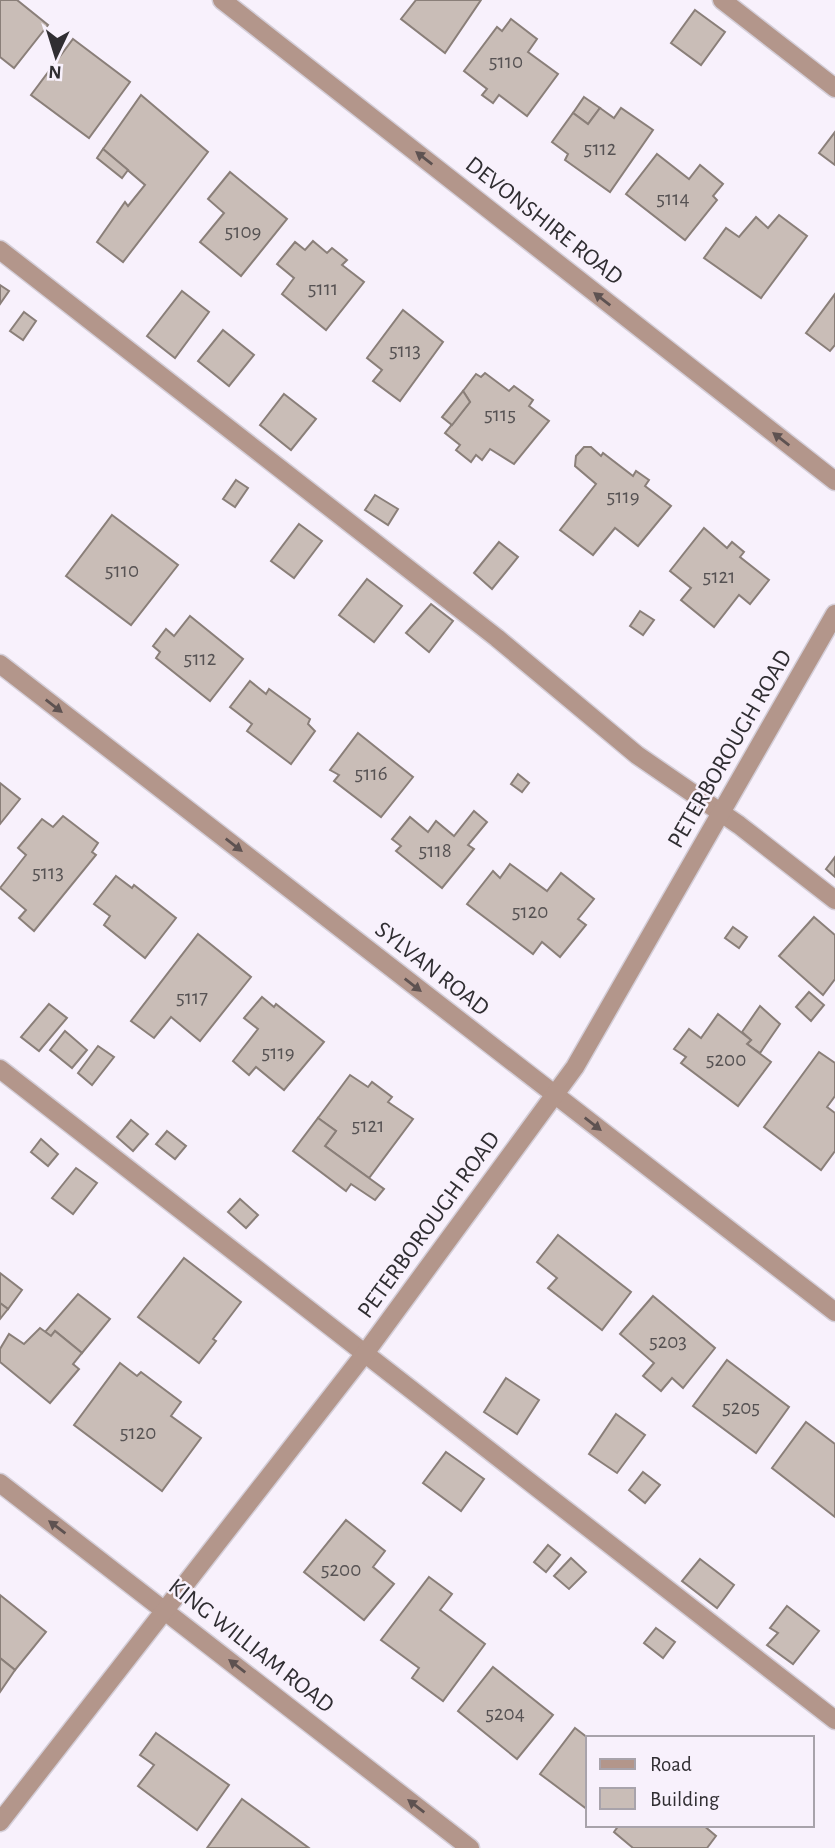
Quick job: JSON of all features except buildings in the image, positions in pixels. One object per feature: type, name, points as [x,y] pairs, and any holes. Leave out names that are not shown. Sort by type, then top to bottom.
[{"type":"street","name":"DEVONSHIRE ROAD","points":[[222,0],[835,481]]},
{"type":"street","points":[[722,0],[835,88]]},
{"type":"street","points":[[0,250],[486,629],[637,755],[722,814],[835,900]]},
{"type":"street","name":"PETERBOROUGH ROAD","points":[[0,1822],[163,1609],[366,1352],[575,1067],[835,614]]},
{"type":"street","name":"SYLVAN ROAD","points":[[0,664],[835,1312]]},
{"type":"street","points":[[0,1069],[835,1720]]},
{"type":"street","name":"KING WILLIAM ROAD","points":[[0,1483],[470,1848]]}]
